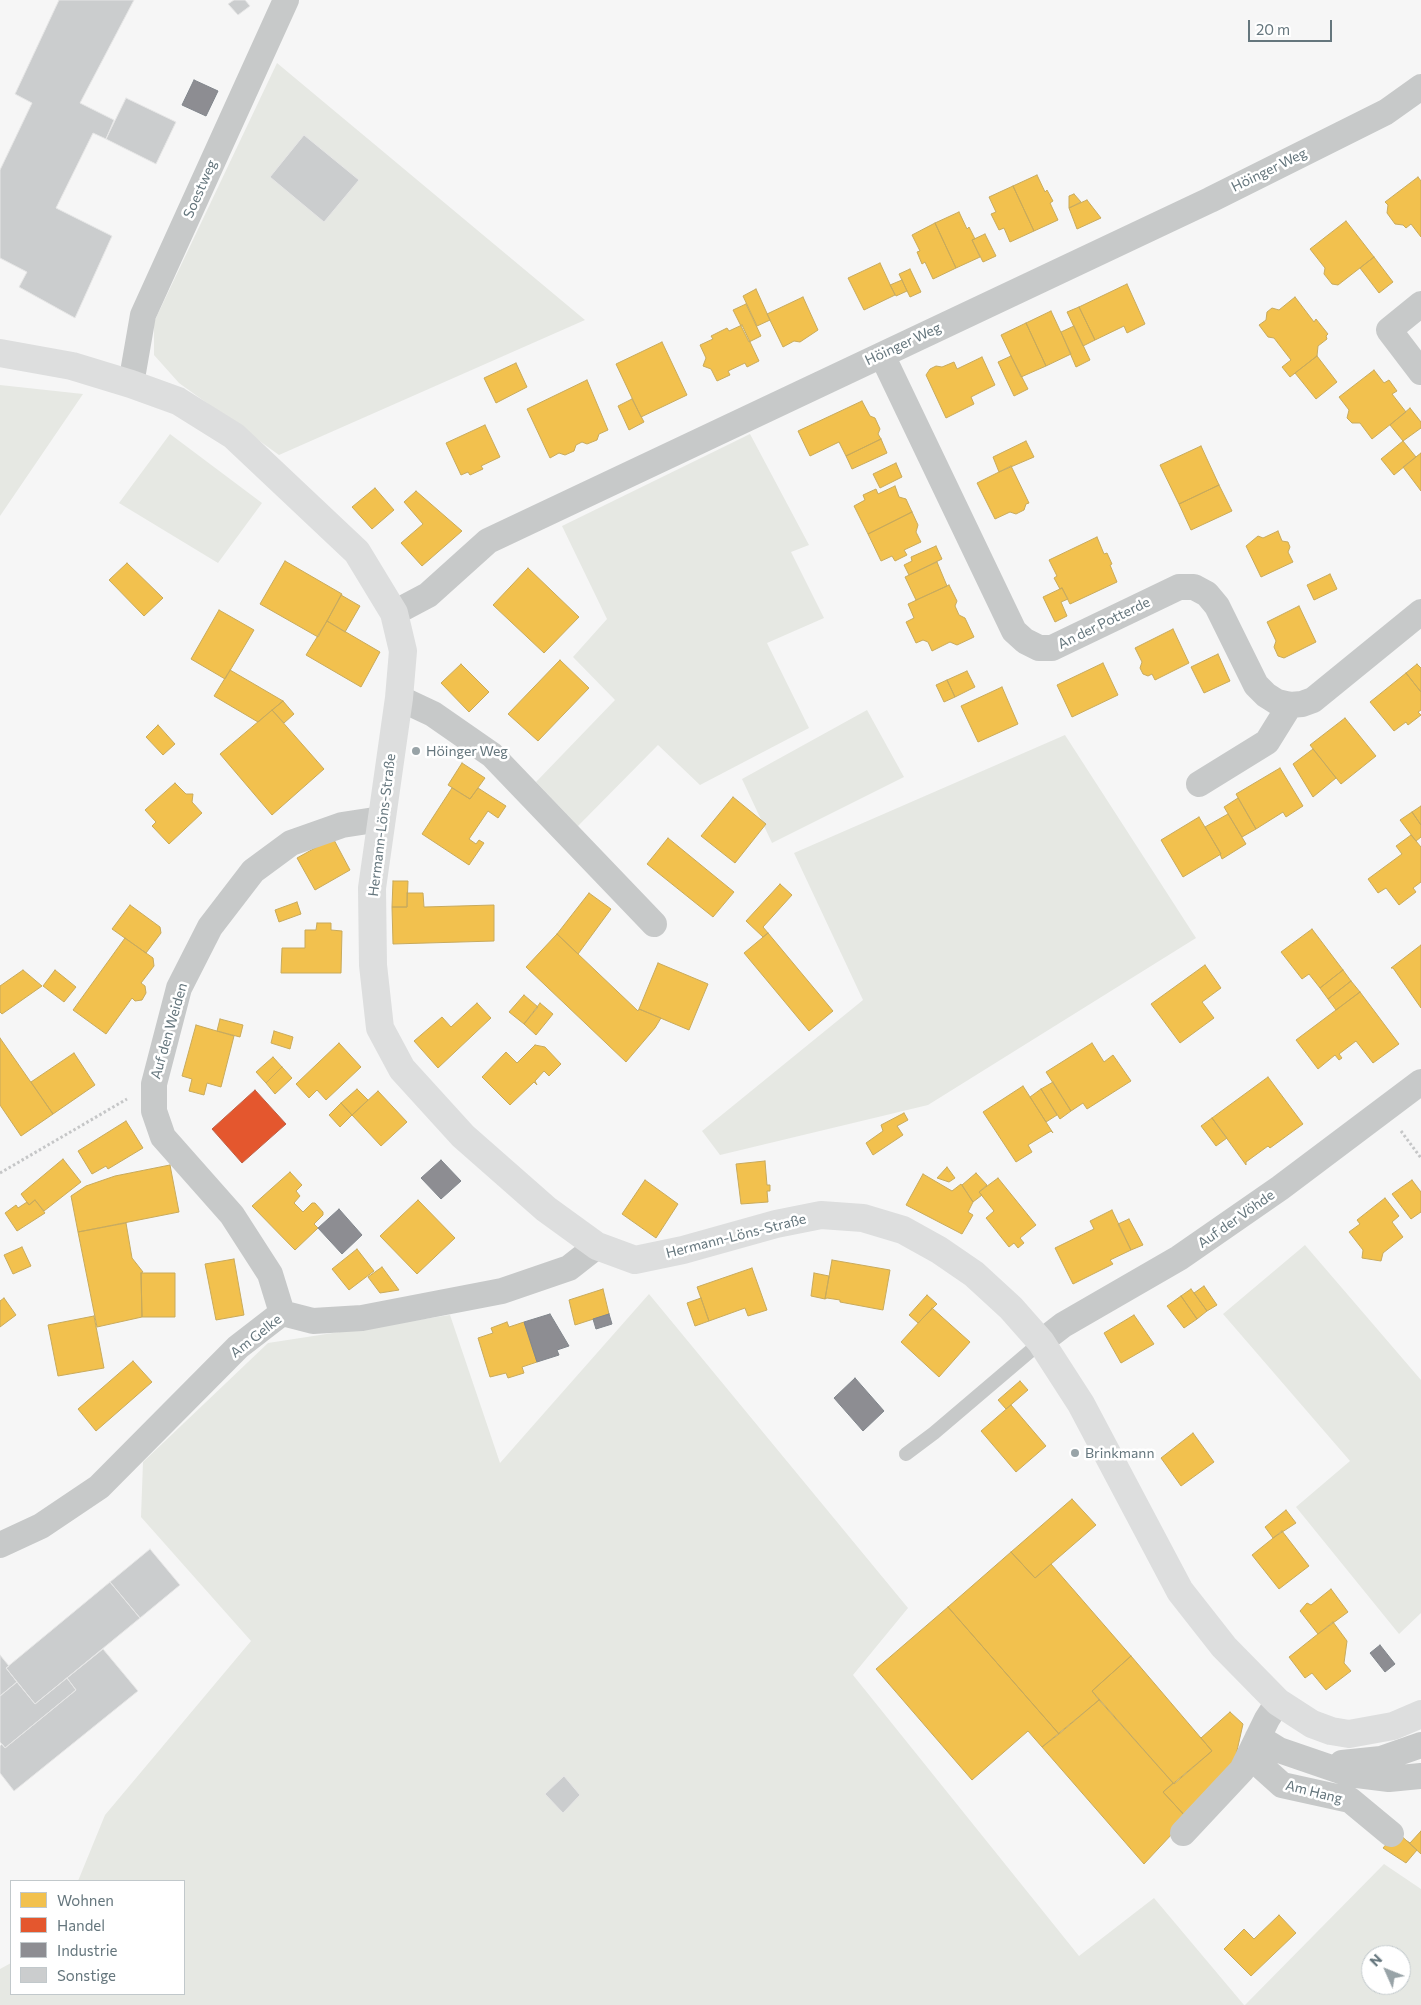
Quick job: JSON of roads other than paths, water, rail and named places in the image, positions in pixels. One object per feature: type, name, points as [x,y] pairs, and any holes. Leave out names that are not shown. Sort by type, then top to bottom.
[{"type":"street","name":"Soestweg","points":[[131,384],[143,315],[286,0]]},
{"type":"street","name":"Höinger Weg","points":[[394,613],[428,595],[488,542],[1210,200],[1386,112],[1421,87]]},
{"type":"street","points":[[1421,304],[1389,330],[1421,372]]},
{"type":"street","name":"Hermann-Löns-Straße","points":[[0,353],[72,366],[131,384],[178,401],[234,436],[357,552],[394,613],[403,651],[399,698],[372,888],[372,965],[380,1028],[402,1069],[464,1136],[546,1209],[597,1246],[636,1260],[683,1250],[776,1224],[821,1215],[863,1218],[903,1230],[939,1250],[974,1274],[1011,1308],[1041,1342],[1081,1404],[1180,1591],[1224,1647],[1278,1702],[1312,1724],[1330,1731],[1349,1734],[1393,1726],[1421,1714]]},
{"type":"street","name":"An der Potterde","points":[[882,355],[1014,631],[1025,642],[1039,648],[1052,648],[1179,587],[1194,587],[1207,594],[1217,606],[1256,685],[1277,702],[1290,705]]},
{"type":"street","points":[[1200,784],[1267,742],[1290,705],[1302,704],[1313,700],[1421,612]]},
{"type":"street","points":[[399,698],[433,714],[492,755],[654,924]]},
{"type":"street","name":"Auf den Weiden","points":[[282,1313],[270,1274],[232,1215],[163,1137],[154,1111],[154,1084],[179,988],[210,927],[253,871],[290,843],[342,826],[381,819]]},
{"type":"street","name":"Auf der Vöhde","points":[[1041,1342],[1063,1325],[1179,1258],[1280,1188],[1421,1082]]},
{"type":"street","name":"Am Gelke","points":[[0,1545],[41,1526],[100,1487],[238,1347],[282,1313],[313,1321],[362,1318],[502,1291],[569,1268],[597,1246]]},
{"type":"street","points":[[1183,1833],[1242,1770],[1278,1702]]},
{"type":"street","name":"Am Hang","points":[[1258,1737],[1279,1750],[1349,1774],[1389,1779],[1421,1776]]},
{"type":"street","name":"Am Hang","points":[[1258,1737],[1262,1768],[1282,1786],[1350,1800],[1391,1834]]},
{"type":"street","name":"Am Hang","points":[[1327,1765],[1381,1759],[1421,1745]]},
{"type":"lane","points":[[906,1454],[934,1433],[1041,1342]]},
{"type":"place","name":"Höinger Weg","points":[[416,751]]},
{"type":"place","name":"Brinkmann","points":[[1075,1453]]}]
